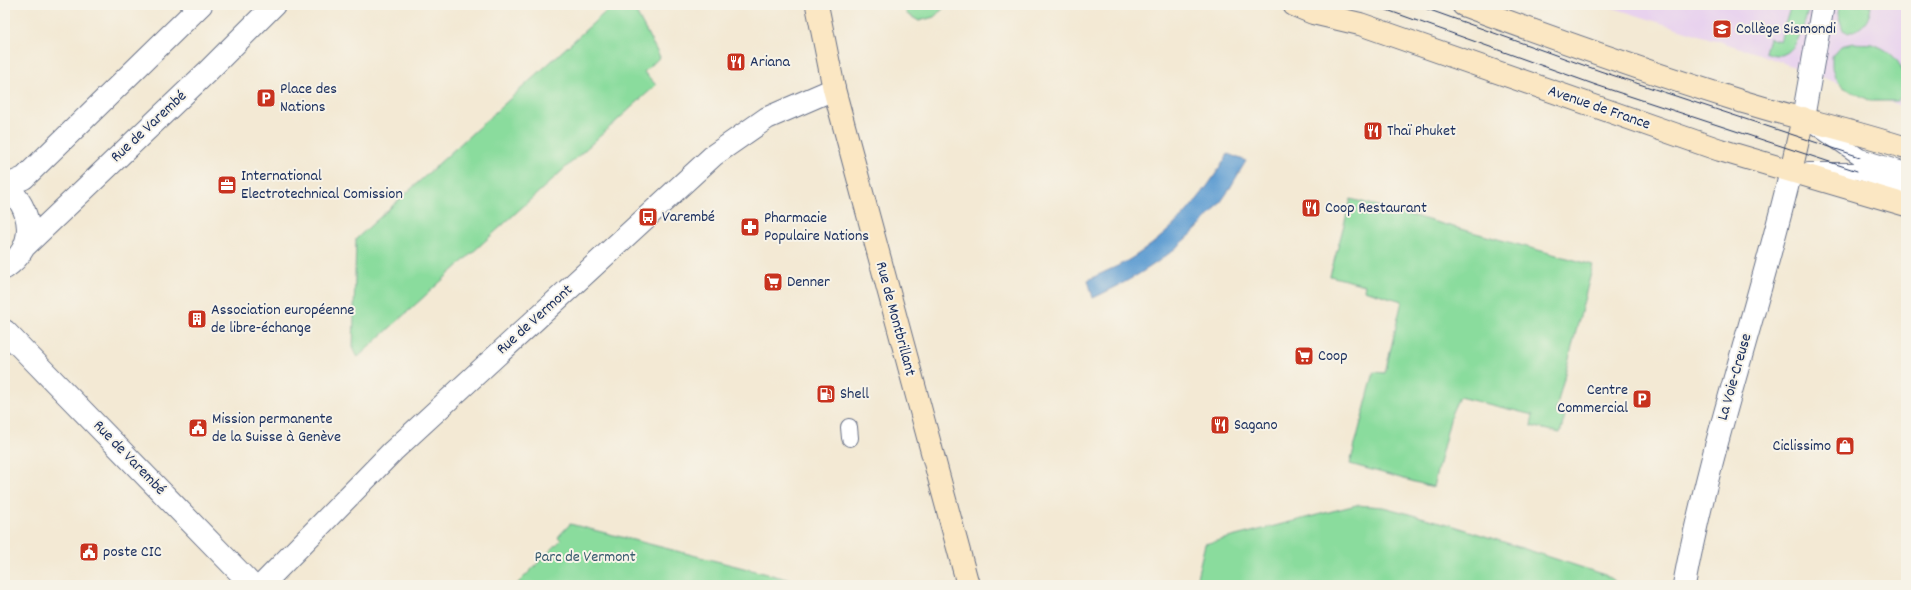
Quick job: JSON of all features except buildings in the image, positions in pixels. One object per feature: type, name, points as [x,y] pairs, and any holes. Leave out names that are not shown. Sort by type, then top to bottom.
[{"type":"main road","name":"Rue de Montbrillant","points":[[817,5],[834,89],[968,585]]},
{"type":"main road","name":"Avenue de France","points":[[1294,5],[1313,13],[1360,24],[1720,150],[1906,205]]},
{"type":"main road","points":[[1463,5],[1540,34],[1732,99],[1906,148]]},
{"type":"main road","points":[[1791,171],[1803,118]]},
{"type":"street","points":[[24,247],[28,234],[28,220],[24,207],[16,195],[5,185],[24,178],[201,5]]},
{"type":"street","name":"Rue de Varembé","points":[[5,268],[16,259],[24,247],[206,73],[274,5]]},
{"type":"street","points":[[1803,118],[1823,5]]},
{"type":"street","name":"Rue de Vermont","points":[[262,585],[393,451],[714,156],[767,118],[834,89]]},
{"type":"street","name":"La Voie-Creuse","points":[[1684,585],[1712,461],[1791,171]]},
{"type":"street","name":"Rue de Varembé","points":[[5,331],[252,585]]},
{"type":"lane","points":[[1803,118],[1860,156],[1906,171]]},
{"type":"lane","points":[[1791,171],[1857,171],[1906,187]]},
{"type":"shaded area","points":[[1604,5],[1906,5],[1906,108],[1756,53]]},
{"type":"green space","points":[[613,5],[632,5],[660,57],[644,72],[656,85],[358,357],[353,350],[356,239]]},
{"type":"green space","points":[[904,5],[947,5],[934,17],[919,21],[907,14]]},
{"type":"green space","points":[[1791,5],[1809,5],[1803,28],[1795,44],[1784,54],[1775,55],[1765,52],[1769,38],[1780,41]]},
{"type":"green space","points":[[1839,5],[1871,5],[1869,15],[1865,23],[1849,33],[1843,30],[1838,14]]},
{"type":"green space","points":[[1853,43],[1872,44],[1880,47],[1893,56],[1898,62],[1904,75],[1906,91],[1897,101],[1871,101],[1843,87],[1835,76],[1832,68],[1832,56],[1841,46]]},
{"type":"green space","points":[[1351,199],[1593,265],[1555,413],[1565,416],[1560,433],[1531,426],[1533,415],[1459,397],[1452,412],[1433,487],[1350,464],[1374,372],[1385,373],[1402,301],[1364,290],[1365,285],[1330,276]]},
{"type":"green space","points":[[1356,505],[1383,507],[1448,524],[1605,575],[1620,585],[1510,583],[1510,585],[1182,585],[1196,581],[1205,544]]},
{"type":"green space","name":"Parc de Vermont","points":[[570,524],[799,582],[800,585],[516,585],[561,540],[558,537]]},
{"type":"water","points":[[1228,154],[1246,161],[1224,198],[1206,219],[1178,247],[1147,269],[1093,298],[1088,280],[1118,266],[1143,251],[1172,227],[1197,200]]},
{"type":"tram line","points":[[1373,5],[1596,85],[1857,171]]},
{"type":"tram line","points":[[1416,5],[1600,71],[1860,157]]},
{"type":"place","name":"Collège Sismondi","points":[[1722,29]]},
{"type":"place","name":"Ariana","points":[[736,62]]},
{"type":"place","name":"Place des Nations","points":[[266,98]]},
{"type":"place","name":"Thaï Phuket","points":[[1373,131]]},
{"type":"place","name":"International Electrotechnical Comission","points":[[227,185]]},
{"type":"place","name":"Coop Restaurant","points":[[1311,208]]},
{"type":"place","name":"Varembé","points":[[648,217]]},
{"type":"place","name":"Pharmacie Populaire Nations","points":[[750,227]]},
{"type":"place","name":"Denner","points":[[773,282]]},
{"type":"place","name":"Association européenne de libre-échange","points":[[197,319]]},
{"type":"place","name":"Coop","points":[[1304,356]]},
{"type":"place","name":"Shell","points":[[826,394]]},
{"type":"place","name":"Centre Commercial","points":[[1642,399]]},
{"type":"place","name":"Sagano","points":[[1220,425]]},
{"type":"place","name":"Mission permanente de la Suisse à Genève","points":[[198,428]]},
{"type":"place","name":"Ciclissimo","points":[[1845,446]]},
{"type":"place","name":"poste CIC","points":[[89,552]]}]
